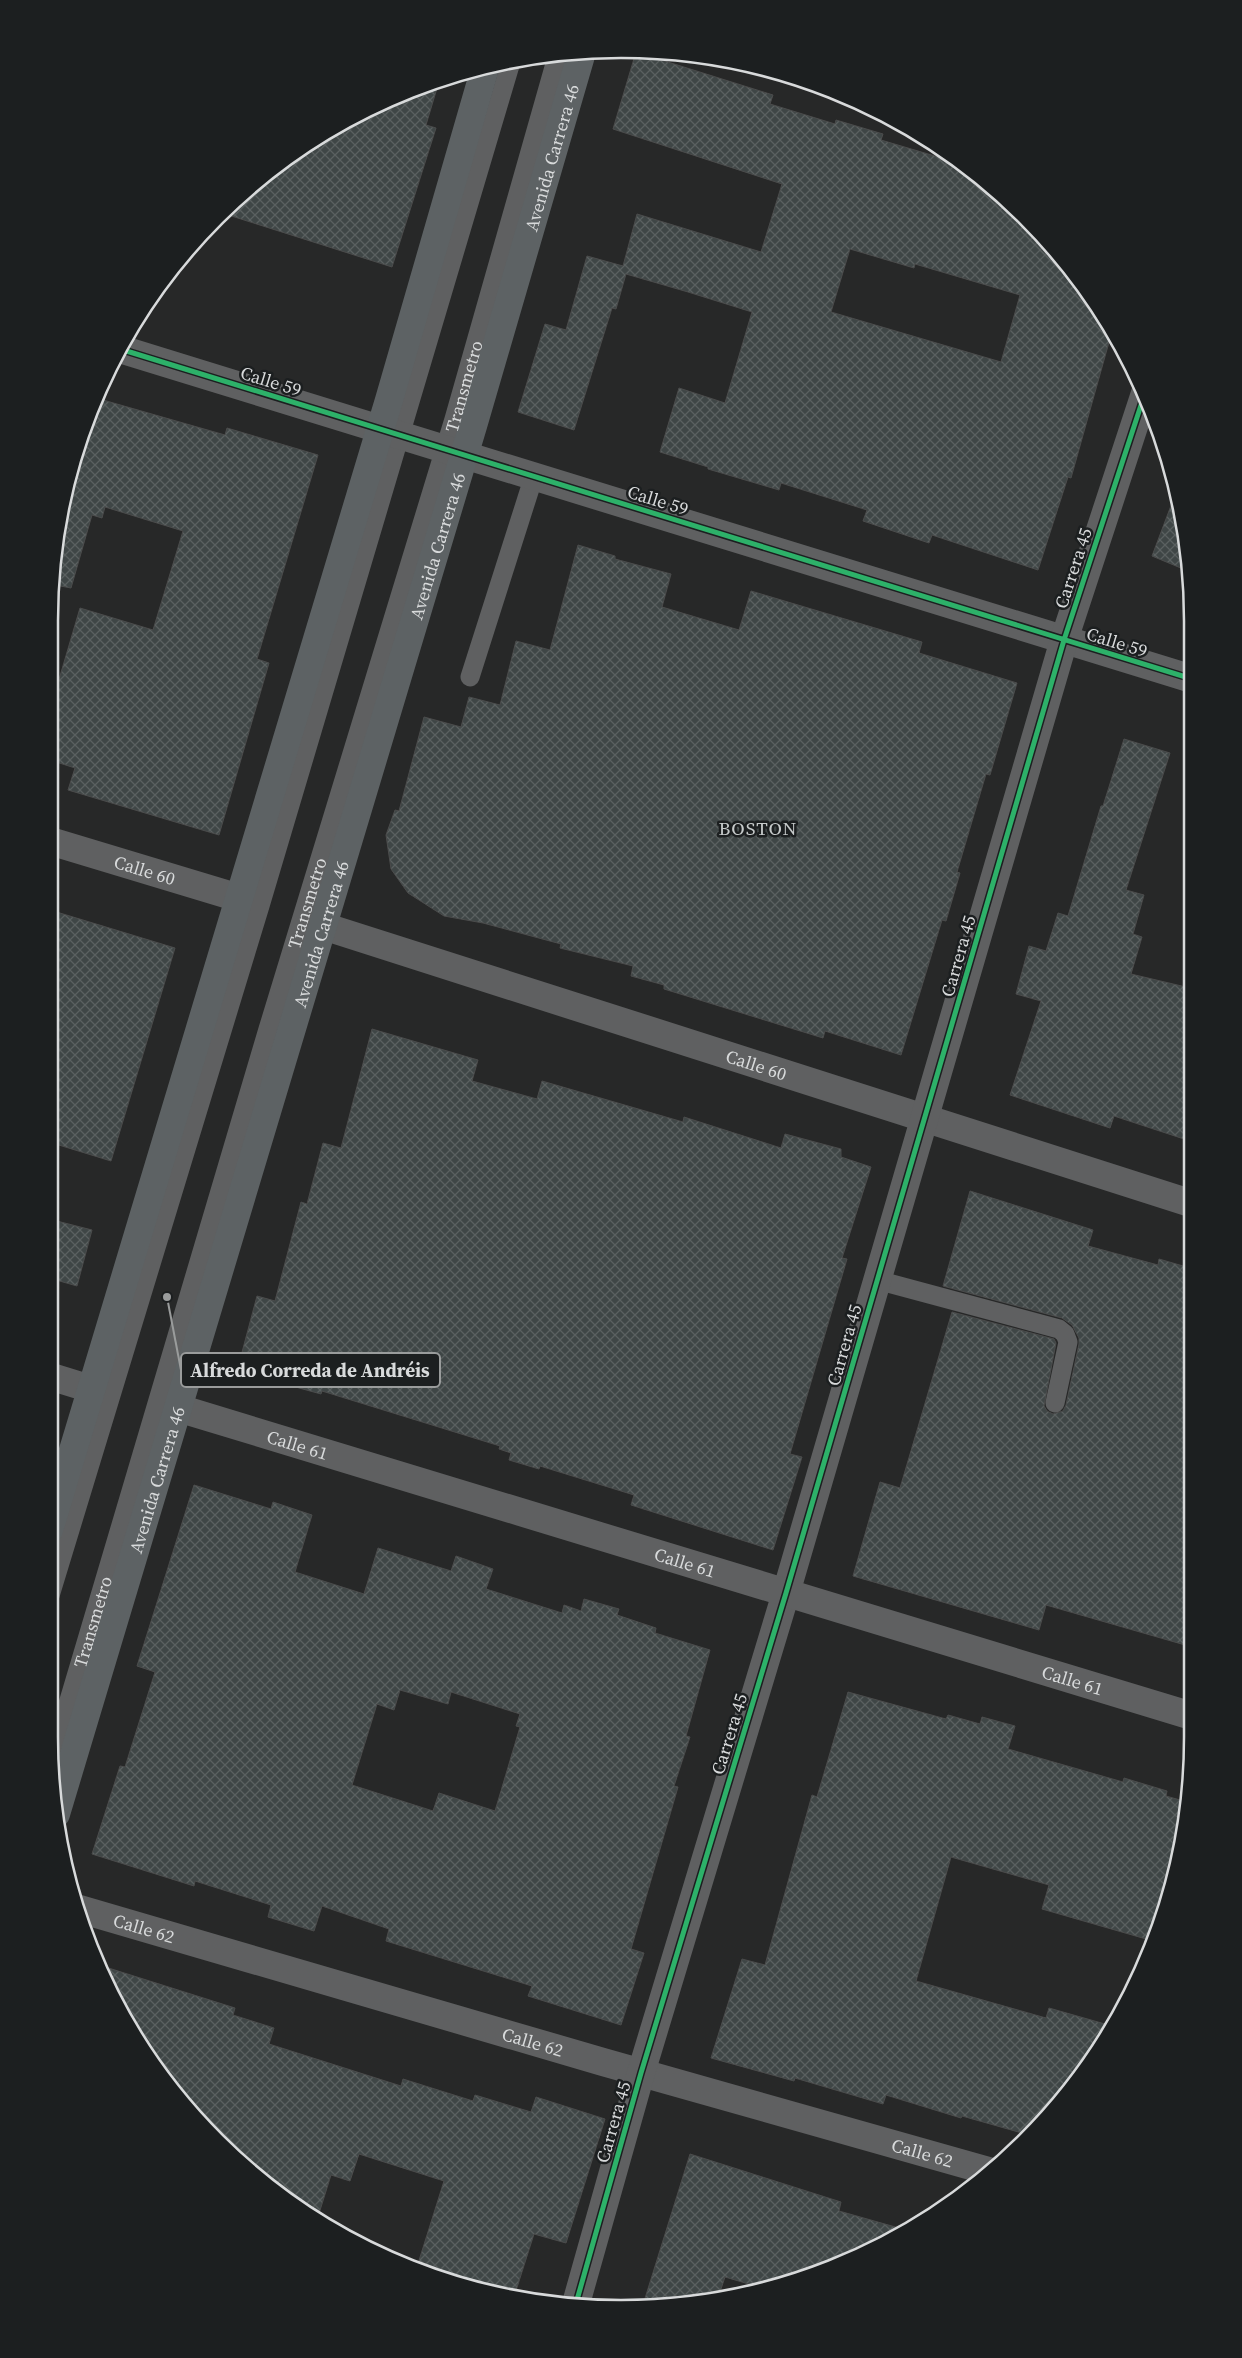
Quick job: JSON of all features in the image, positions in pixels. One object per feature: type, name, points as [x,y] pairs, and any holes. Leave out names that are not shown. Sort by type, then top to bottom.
[{"type":"main road","name":"Avenida Carrera 46","points":[[61,1798],[323,926],[454,451],[580,59]]},
{"type":"main road","points":[[58,1500],[239,898],[390,432],[484,75]]},
{"type":"street","name":"Calle 59","points":[[127,351],[1184,676]]},
{"type":"street","name":"Carrera 45","points":[[577,2298],[641,2073],[786,1593],[1064,640],[1141,403]]},
{"type":"street","name":"Calle 60","points":[[58,843],[239,898]]},
{"type":"street","name":"Calle 60","points":[[323,926],[1184,1201]]},
{"type":"street","points":[[58,1379],[91,1389]]},
{"type":"street","name":"Calle 61","points":[[178,1408],[1184,1714]]},
{"type":"street","name":"Calle 62","points":[[85,1911],[641,2073],[983,2169]]},
{"type":"lane","name":"Transmetro","points":[[58,1730],[268,1029],[454,451],[556,61]]},
{"type":"lane","points":[[58,1569],[262,898],[390,432],[509,69]]},
{"type":"lane","points":[[470,677],[534,476]]},
{"type":"lane","points":[[878,1280],[1059,1329],[1065,1334],[1068,1342],[1055,1403]]},
{"type":"building","points":[[634,58],[658,59],[773,95],[770,104],[835,124],[836,120],[883,134],[881,140],[943,158],[993,197],[1045,249],[1068,278],[1090,308],[1110,340],[1071,478],[1068,477],[1038,570],[932,535],[929,543],[863,521],[867,510],[781,483],[779,490],[708,469],[708,467],[660,452],[679,388],[725,403],[752,312],[688,292],[626,274],[616,309],[612,308],[574,430],[518,412],[545,324],[566,330],[587,256],[623,266],[637,214],[761,252],[782,184],[613,129]],"holes":[[[850,249],[914,268],[915,264],[1020,295],[1001,362],[831,312]]]},
{"type":"building","points":[[437,88],[426,125],[436,128],[392,267],[230,216],[249,197],[308,152],[372,116],[405,100]]},
{"type":"building","points":[[102,400],[225,435],[227,428],[318,455],[257,659],[269,663],[219,835],[68,790],[75,768],[58,763],[58,683],[80,608],[153,630],[183,531],[105,507],[102,518],[92,515],[71,588],[59,586],[62,547],[68,511],[87,440]]},
{"type":"building","points":[[1172,503],[1182,568],[1152,556]]},
{"type":"building","points":[[578,545],[615,556],[615,559],[671,574],[662,607],[739,630],[751,591],[922,642],[919,653],[1017,683],[990,775],[986,774],[957,872],[960,873],[946,921],[942,920],[901,1055],[825,1031],[823,1038],[664,989],[664,985],[631,976],[633,966],[560,948],[561,944],[483,923],[444,916],[408,893],[391,869],[386,835],[395,810],[399,811],[424,717],[461,727],[469,697],[500,705],[516,641],[550,650]]},
{"type":"building","points":[[1124,739],[1170,753],[1126,890],[1144,895],[1133,934],[1142,937],[1131,974],[1184,987],[1184,1139],[1114,1116],[1110,1128],[1010,1095],[1041,1001],[1016,994],[1029,946],[1046,951],[1058,913],[1068,916],[1101,806],[1103,806]]},
{"type":"building","points":[[58,912],[175,948],[111,1161],[58,1145]]},
{"type":"building","points":[[372,1029],[478,1060],[472,1081],[537,1099],[542,1081],[683,1122],[684,1117],[781,1148],[785,1134],[841,1149],[841,1157],[871,1167],[842,1258],[847,1259],[790,1454],[802,1457],[773,1550],[631,1505],[634,1495],[540,1466],[539,1469],[509,1460],[511,1453],[499,1449],[500,1446],[322,1391],[321,1394],[237,1371],[257,1296],[275,1301],[301,1202],[307,1204],[323,1143],[341,1148]]},
{"type":"building","points":[[970,1191],[1093,1230],[1088,1246],[1158,1265],[1159,1259],[1184,1266],[1184,1645],[1046,1605],[1039,1630],[853,1576],[880,1482],[900,1488],[952,1312],[1054,1339],[1056,1343],[1044,1406],[1047,1411],[1053,1414],[1063,1411],[1066,1405],[1079,1344],[1079,1338],[1072,1325],[1062,1318],[943,1286]]},
{"type":"building","points":[[58,1221],[92,1230],[77,1286],[58,1281]]},
{"type":"building","points":[[194,1485],[271,1509],[273,1502],[312,1515],[295,1572],[364,1594],[378,1548],[451,1571],[456,1556],[493,1569],[486,1589],[562,1613],[564,1605],[581,1611],[584,1599],[619,1609],[617,1615],[656,1628],[655,1633],[710,1650],[686,1736],[690,1737],[674,1786],[678,1787],[631,1949],[644,1953],[621,2025],[528,1996],[532,1986],[386,1941],[389,1929],[322,1906],[314,1931],[268,1917],[271,1905],[195,1881],[194,1886],[92,1854],[120,1766],[125,1767],[155,1672],[137,1666]],"holes":[[[400,1690],[448,1704],[451,1692],[520,1714],[516,1726],[520,1727],[495,1811],[439,1793],[433,1811],[352,1785],[377,1704],[394,1710]]]},
{"type":"building","points":[[848,1692],[946,1719],[948,1715],[980,1724],[982,1717],[1015,1726],[1008,1749],[1123,1782],[1124,1778],[1167,1791],[1166,1796],[1181,1800],[1174,1847],[1155,1918],[1147,1939],[1042,1909],[1049,1885],[951,1857],[916,1981],[1046,2018],[1049,2008],[1106,2024],[1068,2080],[1045,2109],[1021,2133],[962,2116],[961,2118],[886,2095],[883,2104],[795,2078],[794,2081],[711,2058],[742,1959],[765,1965],[812,1795],[817,1797]]},
{"type":"building","points":[[107,1968],[235,2008],[233,2015],[274,2028],[269,2044],[401,2086],[403,2079],[473,2101],[475,2095],[531,2112],[536,2097],[605,2119],[566,2243],[534,2234],[516,2291],[475,2281],[418,2263],[444,2181],[359,2154],[350,2181],[331,2175],[319,2213],[249,2161],[197,2109],[174,2080],[152,2050],[133,2019]]},
{"type":"building","points":[[690,2154],[841,2202],[839,2211],[898,2228],[837,2258],[767,2281],[752,2285],[725,2277],[720,2292],[695,2296],[645,2299]]},
{"type":"cycle path","points":[[127,351],[1184,676]]},
{"type":"cycle path","points":[[577,2298],[641,2073],[786,1593],[1064,640],[1141,404]]},
{"type":"place","name":"Alfredo Correda de Andréis","points":[[167,1297]]},
{"type":"district","name":"BOSTON","points":[[758,828]]}]
